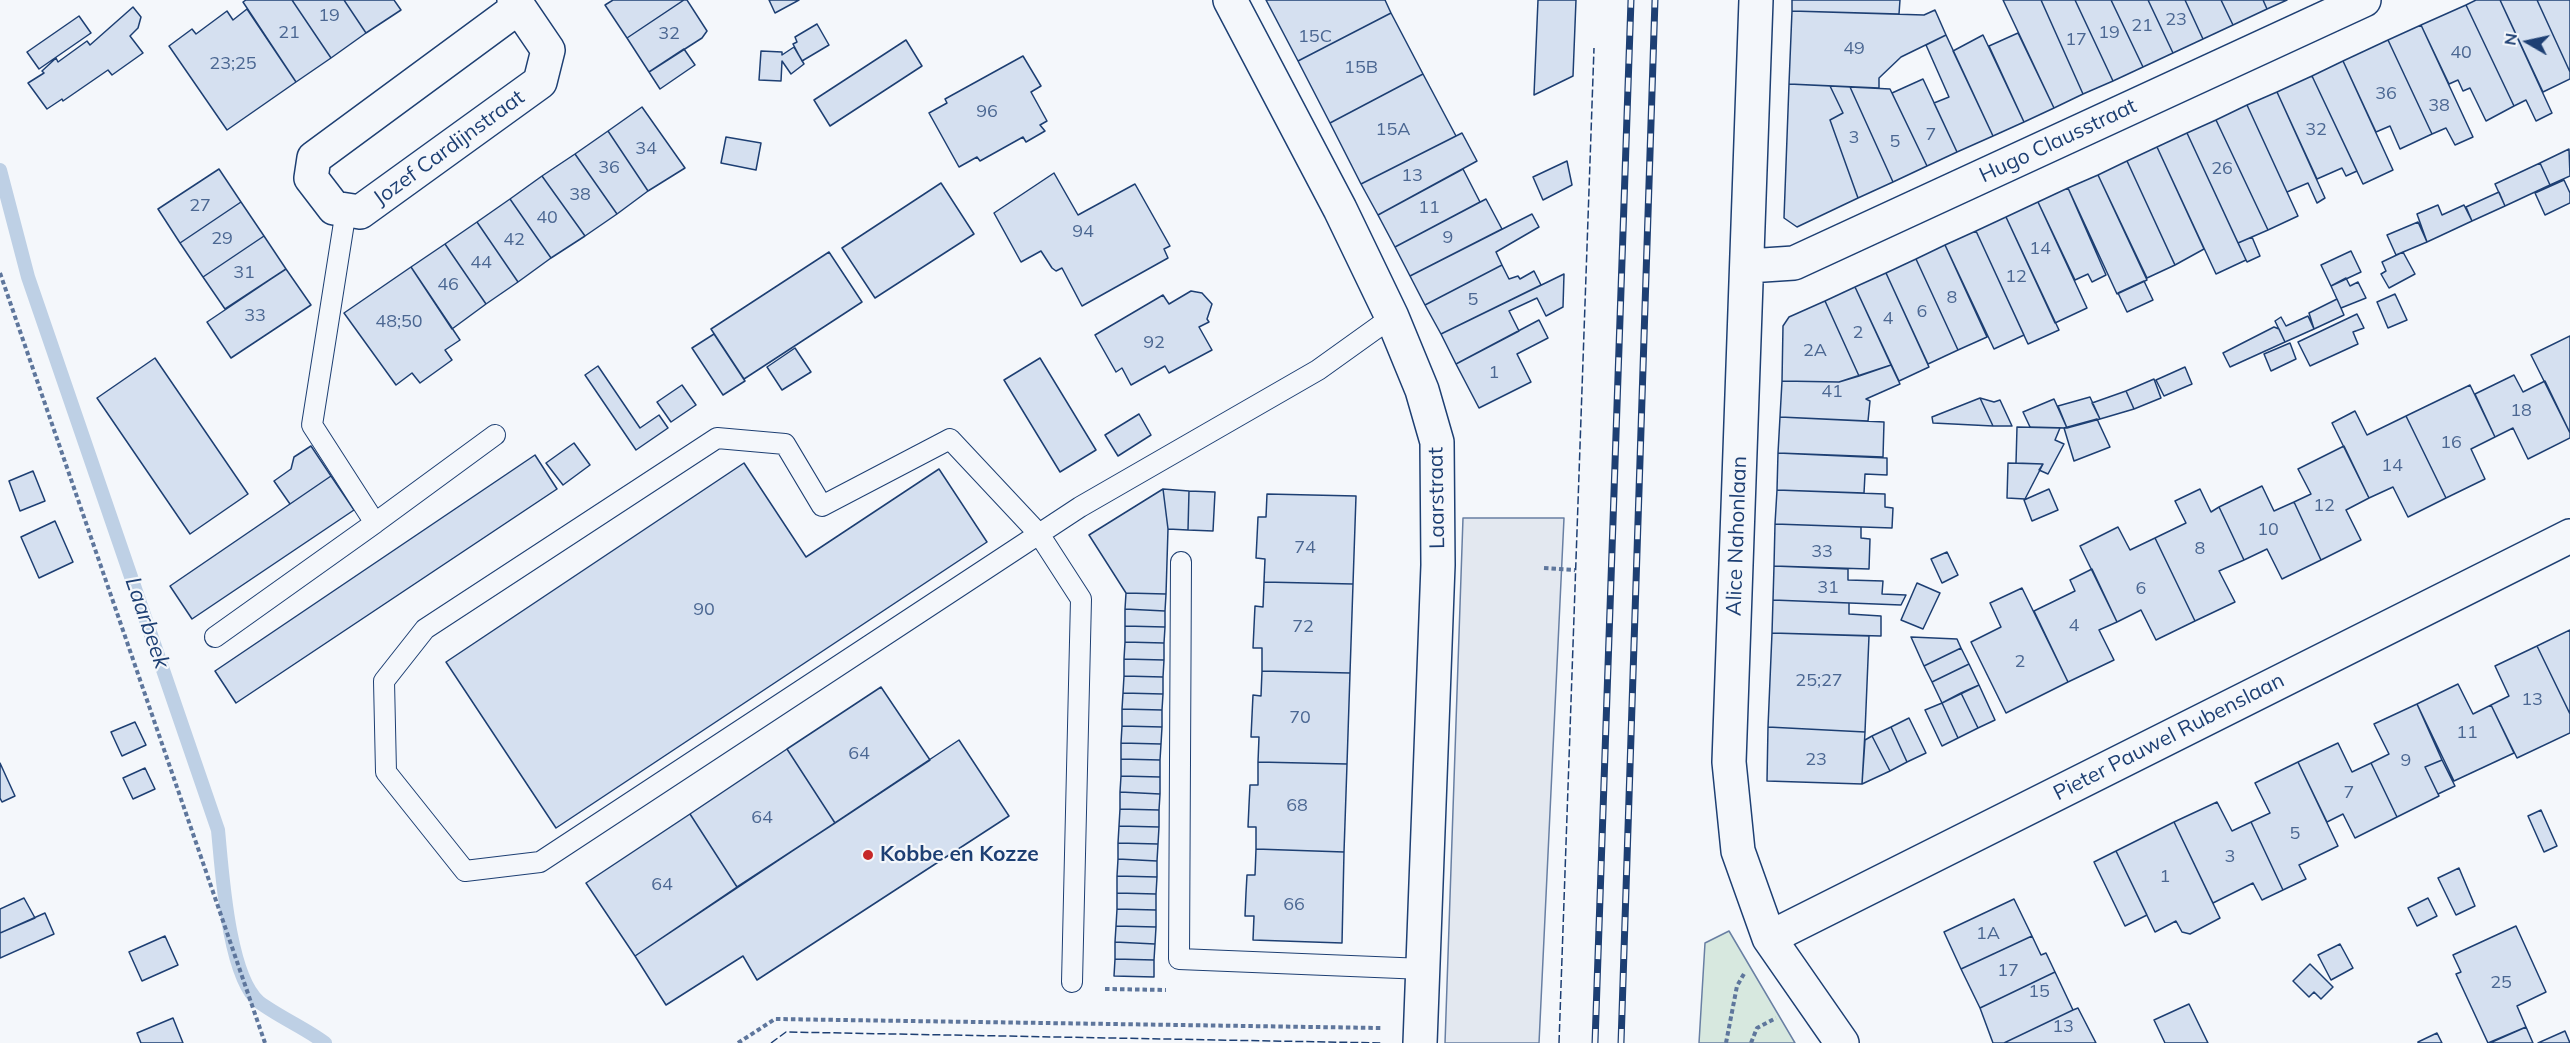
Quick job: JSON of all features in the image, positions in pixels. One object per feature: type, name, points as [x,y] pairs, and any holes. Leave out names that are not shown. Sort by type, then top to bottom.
[{"type":"street","name":"Laarstraat","points":[[1230,0],[1340,209],[1392,317],[1422,390],[1437,442],[1438,554],[1420,1036]]},
{"type":"street","name":"Alice Nahonlaan","points":[[1756,0],[1729,762],[1738,850],[1769,938],[1842,1043]]},
{"type":"street","name":"Hugo Clausstraat","points":[[1748,266],[1794,262],[2364,0]]},
{"type":"street","name":"Jozef Cardijnstraat","points":[[517,4],[548,50],[540,82],[360,212],[334,208],[311,178],[314,158],[517,4]]},
{"type":"street","name":"Pieter Pauwel Rubenslaan","points":[[1769,938],[2570,536]]},
{"type":"lane","points":[[346,210],[312,425],[375,523]]},
{"type":"lane","points":[[1072,982],[1081,599],[1039,534],[950,439],[822,507],[785,444],[717,438],[426,629],[384,681],[386,772],[465,871],[540,861],[1039,534],[1080,507],[1318,370],[1392,317]]},
{"type":"lane","points":[[215,637],[495,435]]},
{"type":"lane","points":[[1181,562],[1179,959],[1424,969]]},
{"type":"path","points":[[0,273],[152,707],[265,1043]]},
{"type":"path","points":[[1544,568],[1575,570]]},
{"type":"path","points":[[1726,1043],[1737,986],[1769,938]]},
{"type":"path","points":[[738,1043],[775,1019],[1420,1036]]},
{"type":"shaded area","points":[[1463,518],[1564,518],[1539,1043],[1445,1043]]},
{"type":"shaded area","points":[[1729,931],[1795,1043],[1699,1043],[1705,943]]},
{"type":"building","points":[[246,0],[292,0],[331,58],[296,82],[243,2]]},
{"type":"building","points":[[292,0],[344,0],[366,33],[331,58]]},
{"type":"building","points":[[344,0],[394,0],[401,10],[366,33]]},
{"type":"building","points":[[613,0],[684,0],[627,38],[605,5]]},
{"type":"building","points":[[687,0],[707,31],[702,38],[649,72],[627,38]]},
{"type":"building","points":[[769,0],[799,0],[775,13]]},
{"type":"building","points":[[1266,0],[1385,0],[1391,13],[1298,61]]},
{"type":"building","points":[[1538,0],[1576,0],[1573,76],[1534,95]]},
{"type":"building","points":[[1792,0],[1900,0],[1899,14],[1792,11]]},
{"type":"building","points":[[2003,0],[2041,0],[2083,94],[2054,108]]},
{"type":"building","points":[[2041,0],[2075,0],[2113,81],[2083,94]]},
{"type":"building","points":[[2075,0],[2111,0],[2143,67],[2113,81]]},
{"type":"building","points":[[2111,0],[2148,0],[2173,53],[2143,67]]},
{"type":"building","points":[[2148,0],[2185,0],[2203,39],[2173,53]]},
{"type":"building","points":[[2185,0],[2221,0],[2233,25],[2203,39]]},
{"type":"building","points":[[2221,0],[2263,0],[2267,9],[2233,25]]},
{"type":"building","points":[[2263,0],[2287,0],[2267,9]]},
{"type":"building","points":[[2476,0],[2500,0],[2552,113],[2536,121],[2526,100],[2514,106],[2466,5]]},
{"type":"building","points":[[2500,0],[2537,0],[2570,72],[2570,79],[2543,92]]},
{"type":"building","points":[[2537,0],[2570,0],[2570,72]]},
{"type":"building","points":[[2466,5],[2514,106],[2486,121],[2470,88],[2463,91],[2458,80],[2449,84],[2421,25]]},
{"type":"building","points":[[133,7],[141,17],[138,28],[130,36],[143,53],[112,75],[108,70],[63,101],[62,99],[47,109],[28,83],[44,73],[42,71],[56,58],[58,62],[87,41],[90,45]]},
{"type":"building","points":[[247,9],[296,82],[227,130],[169,46],[192,29],[196,34],[227,11],[233,20]]},
{"type":"building","points":[[1935,10],[1946,35],[1901,57],[1879,78],[1879,88],[1789,84],[1792,11],[1924,15]]},
{"type":"building","points":[[1391,13],[1423,74],[1330,123],[1298,61]]},
{"type":"building","points":[[79,16],[91,33],[39,69],[27,52]]},
{"type":"building","points":[[817,24],[829,45],[802,61],[793,44],[797,42],[795,37]]},
{"type":"building","points":[[2421,25],[2473,137],[2455,145],[2446,128],[2432,134],[2388,40]]},
{"type":"building","points":[[2018,33],[2054,108],[2024,122],[1989,46]]},
{"type":"building","points":[[1946,35],[1993,136],[1957,152],[1934,103],[1949,97],[1926,45]]},
{"type":"building","points":[[1983,35],[2024,122],[1993,136],[1953,51]]},
{"type":"building","points":[[906,40],[922,66],[830,126],[814,100]]},
{"type":"building","points":[[2388,40],[2432,134],[2400,149],[2390,126],[2376,132],[2343,61]]},
{"type":"building","points":[[794,47],[804,64],[791,74],[782,61],[781,81],[759,80],[761,51],[782,52],[782,55]]},
{"type":"building","points":[[684,49],[695,65],[660,89],[649,72]]},
{"type":"building","points":[[1023,56],[1041,86],[1031,92],[1047,121],[1040,125],[1045,131],[1026,142],[1023,137],[980,161],[977,157],[959,167],[929,113],[947,103],[945,99]]},
{"type":"building","points":[[2343,61],[2393,170],[2363,184],[2312,76]]},
{"type":"building","points":[[1423,74],[1456,136],[1361,184],[1330,123]]},
{"type":"building","points":[[2312,76],[2357,171],[2346,176],[2342,168],[2317,179],[2277,92]]},
{"type":"building","points":[[1923,79],[1957,152],[1927,166],[1892,93]]},
{"type":"building","points":[[1789,84],[1830,86],[1843,113],[1830,120],[1858,198],[1797,227],[1784,218]]},
{"type":"building","points":[[1830,86],[1850,87],[1893,182],[1858,198],[1830,120],[1843,113]]},
{"type":"building","points":[[1850,87],[1890,89],[1927,166],[1893,182]]},
{"type":"building","points":[[2277,92],[2325,198],[2317,203],[2308,183],[2287,192],[2247,105]]},
{"type":"building","points":[[2247,105],[2298,216],[2268,230],[2216,120]]},
{"type":"building","points":[[642,107],[685,168],[648,191],[608,131]]},
{"type":"building","points":[[2216,120],[2268,230],[2238,243],[2187,133]]},
{"type":"building","points":[[608,131],[648,191],[617,214],[575,154]]},
{"type":"building","points":[[1462,133],[1477,161],[1378,215],[1361,184]]},
{"type":"building","points":[[2187,133],[2246,260],[2216,274],[2157,147]]},
{"type":"building","points":[[726,137],[761,143],[756,170],[721,163]]},
{"type":"building","points":[[2157,147],[2204,249],[2175,265],[2127,161]]},
{"type":"building","points":[[2569,149],[2570,176],[2550,185],[2540,163]]},
{"type":"building","points":[[575,154],[617,214],[585,236],[542,176]]},
{"type":"building","points":[[1567,161],[1572,185],[1543,200],[1533,177]]},
{"type":"building","points":[[2127,161],[2175,265],[2147,278],[2098,175]]},
{"type":"building","points":[[2540,163],[2550,185],[2505,206],[2495,184]]},
{"type":"building","points":[[219,169],[241,202],[180,243],[158,209]]},
{"type":"building","points":[[1463,169],[1480,202],[1395,247],[1378,215]]},
{"type":"building","points":[[1054,173],[1078,215],[1135,184],[1170,246],[1164,249],[1168,258],[1082,306],[1062,268],[1056,271],[1052,268],[1041,251],[1021,262],[994,213]]},
{"type":"building","points":[[2098,175],[2147,280],[2117,294],[2068,188]]},
{"type":"building","points":[[542,176],[585,236],[551,258],[510,199]]},
{"type":"building","points":[[2564,180],[2570,193],[2570,203],[2545,215],[2535,193]]},
{"type":"building","points":[[941,183],[974,234],[875,298],[842,248]]},
{"type":"building","points":[[2068,188],[2106,275],[2092,282],[2088,274],[2075,280],[2038,202]]},
{"type":"building","points":[[2499,192],[2505,206],[2472,221],[2466,207]]},
{"type":"building","points":[[510,199],[551,258],[518,282],[477,222]]},
{"type":"building","points":[[1486,199],[1502,229],[1410,276],[1395,247]]},
{"type":"building","points":[[241,202],[264,236],[203,277],[180,243]]},
{"type":"building","points":[[2038,202],[2087,308],[2055,323],[2006,217]]},
{"type":"building","points":[[2438,205],[2442,215],[2464,205],[2472,221],[2427,242],[2417,214]]},
{"type":"building","points":[[1532,214],[1539,227],[1496,252],[1502,265],[1425,305],[1410,276]]},
{"type":"building","points":[[2006,217],[2059,330],[2028,344],[1976,231]]},
{"type":"building","points":[[477,222],[518,282],[486,304],[445,244]]},
{"type":"building","points":[[2418,222],[2427,242],[2396,255],[2387,235]]},
{"type":"building","points":[[1976,231],[2024,335],[1994,349],[1945,245]]},
{"type":"building","points":[[264,236],[286,269],[225,309],[203,277]]},
{"type":"building","points":[[2252,237],[2260,256],[2247,262],[2238,243]]},
{"type":"building","points":[[445,244],[486,304],[452,329],[411,267]]},
{"type":"building","points":[[1945,245],[1987,337],[1958,350],[1916,259]]},
{"type":"building","points":[[2351,251],[2361,272],[2331,286],[2321,265]]},
{"type":"building","points":[[829,252],[862,302],[744,379],[711,329]]},
{"type":"building","points":[[2403,252],[2415,274],[2389,288],[2381,274],[2386,271],[2382,262]]},
{"type":"building","points":[[1916,259],[1958,350],[1928,364],[1886,273]]},
{"type":"building","points":[[1502,265],[1509,279],[1518,276],[1520,279],[1534,271],[1541,285],[1441,334],[1425,305]]},
{"type":"building","points":[[411,267],[460,340],[445,350],[452,360],[420,383],[412,373],[396,385],[344,313]]},
{"type":"building","points":[[286,269],[311,305],[231,358],[207,322]]},
{"type":"building","points":[[1886,273],[1929,367],[1899,381],[1855,287]]},
{"type":"building","points":[[1564,274],[1563,307],[1546,316],[1537,298],[1509,311],[1519,331],[1456,364],[1441,334]]},
{"type":"building","points":[[2346,278],[2350,286],[2358,282],[2366,298],[2341,308],[2331,286]]},
{"type":"building","points":[[2144,281],[2153,300],[2127,312],[2118,293]]},
{"type":"building","points":[[1855,287],[1891,365],[1859,376],[1825,301]]},
{"type":"building","points":[[1191,291],[1202,293],[1212,304],[1207,319],[1209,322],[1199,327],[1212,350],[1169,373],[1165,366],[1131,385],[1122,368],[1116,372],[1095,335],[1163,295],[1169,304]]},
{"type":"building","points":[[2395,294],[2407,320],[2388,328],[2377,302]]},
{"type":"building","points":[[2337,299],[2344,315],[2314,329],[2309,313]]},
{"type":"building","points":[[1825,301],[1859,376],[1839,382],[1782,381],[1783,326],[1789,317]]},
{"type":"building","points":[[2357,314],[2364,328],[2353,332],[2358,344],[2310,366],[2298,342]]},
{"type":"building","points":[[2308,316],[2314,329],[2285,342],[2275,321],[2281,317],[2286,326]]},
{"type":"building","points":[[1539,320],[1548,338],[1517,354],[1531,382],[1479,408],[1456,364]]},
{"type":"building","points":[[2274,327],[2279,329],[2285,342],[2230,367],[2223,353]]},
{"type":"building","points":[[714,334],[745,381],[723,395],[692,348]]},
{"type":"building","points":[[2570,336],[2570,433],[2531,355]]},
{"type":"building","points":[[2290,343],[2296,359],[2271,371],[2264,354]]},
{"type":"building","points":[[795,348],[811,372],[782,390],[767,367]]},
{"type":"building","points":[[155,358],[248,494],[190,534],[97,398]]},
{"type":"building","points":[[1040,358],[1096,450],[1060,472],[1004,380]]},
{"type":"building","points":[[1891,365],[1900,384],[1866,399],[1870,401],[1868,421],[1780,417],[1782,381],[1839,382]]},
{"type":"building","points":[[598,366],[640,428],[659,415],[668,428],[636,450],[585,375]]},
{"type":"building","points":[[2185,367],[2192,384],[2164,396],[2156,380]]},
{"type":"building","points":[[2514,375],[2523,392],[2545,381],[2570,433],[2570,438],[2528,459],[2513,428],[2495,437],[2475,394]]},
{"type":"building","points":[[2154,379],[2161,398],[2134,409],[2126,391]]},
{"type":"building","points":[[682,385],[696,405],[671,422],[657,402]]},
{"type":"building","points":[[2470,385],[2495,437],[2471,449],[2485,479],[2446,498],[2406,416]]},
{"type":"building","points":[[2126,391],[2134,409],[2100,419],[2092,403]]},
{"type":"building","points":[[2090,397],[2100,419],[2067,428],[2058,406]]},
{"type":"building","points":[[1980,398],[1993,426],[1933,423],[1932,417]]},
{"type":"building","points":[[1980,398],[1994,402],[2000,400],[2012,426],[1993,426]]},
{"type":"building","points":[[2054,399],[2067,428],[2030,427],[2023,412]]},
{"type":"building","points":[[2355,411],[2367,435],[2406,416],[2446,498],[2408,517],[2393,487],[2369,498],[2332,423]]},
{"type":"building","points":[[1139,414],[1151,435],[1118,456],[1105,435]]},
{"type":"building","points":[[1780,417],[1884,422],[1883,457],[1778,453]]},
{"type":"building","points":[[2097,419],[2110,447],[2074,461],[2064,428]]},
{"type":"building","points":[[2017,427],[2060,428],[2055,440],[2064,444],[2048,474],[2039,470],[2043,464],[2016,463]]},
{"type":"building","points":[[574,443],[590,465],[563,485],[546,463]]},
{"type":"building","points":[[311,446],[331,476],[290,504],[274,481],[291,469],[294,457]]},
{"type":"building","points":[[2344,446],[2369,498],[2346,510],[2361,540],[2321,560],[2294,502],[2311,494],[2298,469]]},
{"type":"building","points":[[1778,453],[1887,458],[1887,475],[1865,474],[1864,493],[1777,490]]},
{"type":"building","points":[[535,455],[557,489],[236,703],[215,671]]},
{"type":"building","points":[[744,463],[806,557],[939,469],[987,542],[556,828],[446,662]]},
{"type":"building","points":[[2008,463],[2043,464],[2025,499],[2007,498]]},
{"type":"building","points":[[33,471],[45,501],[20,511],[9,481]]},
{"type":"building","points":[[331,476],[354,510],[192,619],[170,586]]},
{"type":"building","points":[[2262,486],[2274,511],[2294,502],[2321,560],[2282,579],[2267,549],[2244,560],[2219,507]]},
{"type":"building","points":[[1163,489],[1189,491],[1188,530],[1168,529]]},
{"type":"building","points":[[1163,489],[1168,529],[1166,594],[1126,593],[1089,535]]},
{"type":"building","points":[[2049,489],[2058,510],[2032,521],[2024,500]]},
{"type":"building","points":[[2200,489],[2211,512],[2219,507],[2244,560],[2219,571],[2235,602],[2195,621],[2155,538],[2186,523],[2175,501]]},
{"type":"building","points":[[1777,490],[1885,494],[1885,507],[1893,508],[1892,528],[1775,524]]},
{"type":"building","points":[[1189,491],[1215,492],[1213,531],[1188,530]]},
{"type":"building","points":[[1267,494],[1356,496],[1353,584],[1264,582],[1265,559],[1256,558],[1258,517],[1266,517]]},
{"type":"building","points":[[55,521],[73,562],[39,578],[21,537]]},
{"type":"building","points":[[1775,524],[1861,527],[1861,538],[1870,539],[1869,569],[1774,566]]},
{"type":"building","points":[[2118,527],[2130,550],[2155,538],[2195,621],[2156,640],[2141,610],[2117,622],[2080,546]]},
{"type":"building","points":[[1947,552],[1958,575],[1942,583],[1931,559]]},
{"type":"building","points":[[1774,566],[1848,569],[1848,580],[1883,581],[1882,594],[1906,595],[1901,605],[1773,600]]},
{"type":"building","points":[[2092,569],[2117,622],[2099,630],[2114,660],[2068,682],[2034,611],[2075,591],[2070,580]]},
{"type":"building","points":[[1264,582],[1353,584],[1350,673],[1262,671],[1262,648],[1253,648],[1255,606],[1263,607]]},
{"type":"building","points":[[1917,583],[1940,593],[1923,629],[1901,620]]},
{"type":"building","points":[[2022,588],[2068,682],[2006,713],[1971,642],[2001,627],[1990,603]]},
{"type":"building","points":[[1126,593],[1166,594],[1165,611],[1125,609]]},
{"type":"building","points":[[1773,600],[1849,603],[1849,614],[1881,616],[1881,636],[1772,633]]},
{"type":"building","points":[[1125,609],[1165,611],[1165,627],[1125,626]]},
{"type":"building","points":[[1125,626],[1165,627],[1164,643],[1125,642]]},
{"type":"building","points":[[2570,630],[2570,714],[2537,646]]},
{"type":"building","points":[[1772,633],[1869,636],[1865,732],[1768,727]]},
{"type":"building","points":[[1911,637],[1957,639],[1961,648],[1924,666]]},
{"type":"building","points":[[1125,642],[1164,643],[1164,660],[1124,659]]},
{"type":"building","points":[[2537,646],[2570,714],[2570,733],[2517,758],[2491,705],[2509,696],[2495,666]]},
{"type":"building","points":[[1961,648],[1969,664],[1932,682],[1924,666]]},
{"type":"building","points":[[1124,659],[1164,660],[1163,677],[1124,676]]},
{"type":"building","points":[[1969,664],[1979,685],[1942,703],[1932,682]]},
{"type":"building","points":[[1262,671],[1350,673],[1347,764],[1258,762],[1259,737],[1251,737],[1253,695],[1261,696]]},
{"type":"building","points":[[1124,676],[1163,677],[1163,694],[1123,693]]},
{"type":"building","points":[[2458,684],[2473,714],[2491,705],[2514,753],[2454,781],[2417,704]]},
{"type":"building","points":[[1979,685],[1995,720],[1978,728],[1961,693]]},
{"type":"building","points":[[881,687],[930,760],[835,823],[787,749]]},
{"type":"building","points":[[1123,693],[1163,694],[1162,710],[1122,709]]},
{"type":"building","points":[[1961,693],[1978,728],[1958,738],[1942,703]]},
{"type":"building","points":[[1942,703],[1958,738],[1942,746],[1925,710]]},
{"type":"building","points":[[2417,704],[2442,760],[2425,767],[2439,796],[2397,817],[2371,763],[2389,754],[2374,724]]},
{"type":"building","points":[[1122,709],[1162,710],[1162,727],[1122,726]]},
{"type":"building","points":[[1909,718],[1926,753],[1907,762],[1891,727]]},
{"type":"building","points":[[135,722],[146,745],[122,756],[111,732]]},
{"type":"building","points":[[1122,726],[1162,727],[1161,744],[1121,743]]},
{"type":"building","points":[[1768,727],[1865,732],[1862,784],[1767,781]]},
{"type":"building","points":[[1891,727],[1907,762],[1890,771],[1872,736]]},
{"type":"building","points":[[1872,736],[1890,771],[1862,784],[1865,740]]},
{"type":"building","name":"Kobbe en Kozze","points":[[959,740],[1009,816],[757,980],[743,956],[666,1005],[635,956]]},
{"type":"building","points":[[1121,743],[1161,744],[1160,760],[1121,759]]},
{"type":"building","points":[[2338,743],[2352,772],[2371,763],[2397,817],[2355,838],[2343,814],[2327,822],[2298,762]]},
{"type":"building","points":[[787,749],[835,823],[737,887],[690,814]]},
{"type":"building","points":[[1121,759],[1160,760],[1160,777],[1121,776]]},
{"type":"building","points":[[2442,760],[2455,786],[2438,794],[2425,767]]},
{"type":"building","points":[[1258,762],[1347,764],[1344,852],[1256,849],[1256,827],[1248,827],[1250,785],[1258,785]]},
{"type":"building","points":[[2298,762],[2338,846],[2299,865],[2306,879],[2283,890],[2251,822],[2270,813],[2255,783]]},
{"type":"building","points":[[0,763],[15,796],[2,802],[0,798]]},
{"type":"building","points":[[145,768],[155,789],[133,799],[123,778]]},
{"type":"building","points":[[1121,776],[1160,777],[1160,794],[1120,792]]},
{"type":"building","points":[[1120,792],[1160,794],[1159,810],[1120,809]]},
{"type":"building","points":[[2217,802],[2232,831],[2251,822],[2283,890],[2262,900],[2253,883],[2213,903],[2174,822]]},
{"type":"building","points":[[1120,809],[1159,810],[1159,827],[1119,826]]},
{"type":"building","points":[[2541,810],[2557,846],[2544,852],[2528,816]]},
{"type":"building","points":[[690,814],[737,887],[635,956],[586,883]]},
{"type":"building","points":[[2174,822],[2220,918],[2190,934],[2182,932],[2176,921],[2155,932],[2116,851]]},
{"type":"building","points":[[1119,826],[1159,827],[1158,844],[1118,843]]},
{"type":"building","points":[[1118,843],[1158,844],[1157,861],[1118,859]]},
{"type":"building","points":[[1256,849],[1344,852],[1342,943],[1253,940],[1254,916],[1245,916],[1247,875],[1255,875]]},
{"type":"building","points":[[2116,851],[2147,915],[2125,926],[2094,862]]},
{"type":"building","points":[[1118,859],[1157,861],[1157,877],[1117,876]]},
{"type":"building","points":[[2459,868],[2475,906],[2456,915],[2438,878]]},
{"type":"building","points":[[1117,876],[1157,877],[1156,894],[1117,893]]},
{"type":"building","points":[[1117,893],[1156,894],[1156,910],[1117,909]]},
{"type":"building","points":[[24,898],[35,918],[0,933],[0,909]]},
{"type":"building","points":[[2428,898],[2437,916],[2417,926],[2408,908]]},
{"type":"building","points":[[2014,899],[2032,936],[1961,969],[1944,932]]},
{"type":"building","points":[[1117,909],[1156,910],[1156,927],[1116,926]]},
{"type":"building","points":[[45,913],[54,934],[0,958],[0,933]]},
{"type":"building","points":[[1116,926],[1156,927],[1155,944],[1115,942]]},
{"type":"building","points":[[2516,926],[2546,992],[2517,1006],[2526,1027],[2488,1043],[2456,974],[2461,972],[2453,955]]},
{"type":"building","points":[[165,936],[178,965],[142,981],[129,952]]},
{"type":"building","points":[[2032,936],[2041,955],[2046,953],[2055,972],[1980,1008],[1961,969]]},
{"type":"building","points":[[1115,942],[1155,944],[1154,960],[1115,959]]},
{"type":"building","points":[[2340,944],[2353,968],[2331,980],[2318,955]]},
{"type":"building","points":[[1115,959],[1154,960],[1154,977],[1114,976]]},
{"type":"building","points":[[2310,964],[2333,987],[2321,999],[2314,992],[2309,997],[2293,981]]},
{"type":"building","points":[[2055,972],[2073,1010],[2004,1043],[1993,1043],[1980,1008]]},
{"type":"building","points":[[2189,1004],[2208,1043],[2165,1043],[2154,1020]]},
{"type":"building","points":[[2078,1008],[2096,1043],[2004,1043],[2073,1010]]},
{"type":"building","points":[[173,1018],[183,1043],[141,1043],[137,1033]]},
{"type":"building","points":[[2526,1027],[2533,1043],[2490,1043]]},
{"type":"building","points":[[2565,1031],[2570,1043],[2538,1043]]},
{"type":"building","points":[[2437,1033],[2442,1043],[2418,1043],[2418,1042]]},
{"type":"waterway","name":"Laarbeek","points":[[0,170],[28,277],[218,830],[228,921],[240,970],[249,989],[259,1002],[325,1043]]},
{"type":"railway","points":[[1595,1043],[1631,0]]},
{"type":"railway","points":[[1621,1043],[1655,0]]},
{"type":"fence","points":[[1559,1043],[1594,48]]},
{"type":"fence","points":[[771,1043],[786,1032],[1382,1043]]},
{"type":"place","name":"Kobbe en Kozze","points":[[868,855]]}]
